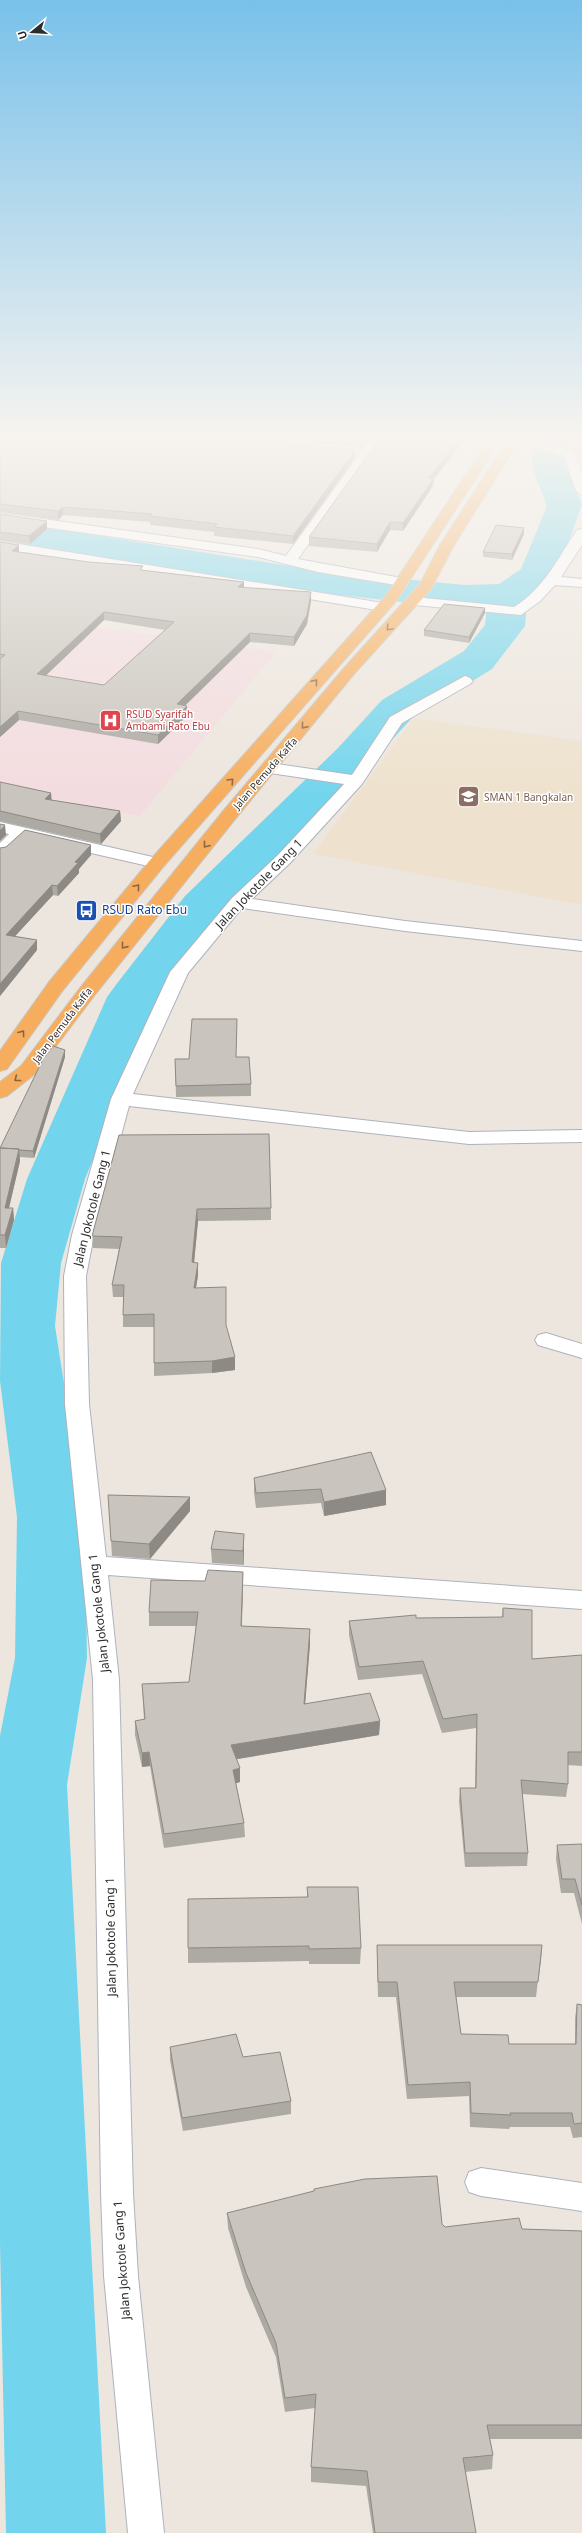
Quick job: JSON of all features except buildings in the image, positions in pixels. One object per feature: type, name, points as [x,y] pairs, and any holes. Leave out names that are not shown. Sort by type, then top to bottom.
[{"type":"highway","name":"Jalan Pemuda Kaffa","points":[[0,1065],[56,986],[157,863],[237,775],[330,665],[395,593],[417,559]]},
{"type":"highway","name":"Jalan Pemuda Kaffa","points":[[0,1092],[28,1070],[87,992],[230,814],[270,768],[349,671],[415,600],[426,586],[440,559]]},
{"type":"street","points":[[117,559],[395,593]]},
{"type":"street","points":[[287,559],[395,593]]},
{"type":"street","points":[[415,600],[505,612],[519,610],[575,559]]},
{"type":"street","points":[[552,580],[582,583]]},
{"type":"street","name":"Jalan Jokotole Gang 1","points":[[146,2533],[120,2254],[106,1680],[77,1404],[75,1276],[83,1235],[121,1099],[179,972],[238,902],[284,859],[351,780],[396,720],[465,681]]},
{"type":"street","points":[[270,768],[351,780]]},
{"type":"street","points":[[0,827],[157,863]]},
{"type":"street","points":[[0,852],[21,832]]},
{"type":"street","points":[[238,902],[405,926],[582,946]]},
{"type":"street","points":[[121,1099],[410,1133],[485,1138],[582,1136]]},
{"type":"street","points":[[546,1340],[582,1351]]},
{"type":"street","points":[[94,1565],[582,1600]]},
{"type":"street","points":[[481,2182],[582,2197]]},
{"type":"shaded area","name":"RSUD Syarifah Ambami Rato Ebu","points":[[0,614],[276,652],[140,816],[0,788]]},
{"type":"shaded area","name":"SMAN 1 Bangkalan","points":[[414,718],[582,741],[582,905],[313,854]]},
{"type":"waterway","points":[[178,559],[321,582],[465,597],[508,595]]},
{"type":"waterway","points":[[508,595],[538,575],[544,559]]},
{"type":"waterway","points":[[56,2533],[29,1785],[51,1658],[51,1517],[24,1326],[31,1263],[56,1179],[133,997],[202,906],[353,757],[397,709],[478,660],[505,626],[508,595]]},
{"type":"place","name":"RSUD Syarifah Ambami Rato Ebu","points":[[110,720]]},
{"type":"place","name":"SMAN 1 Bangkalan","points":[[468,797]]},
{"type":"place","name":"RSUD Rato Ebu","points":[[87,910]]}]
